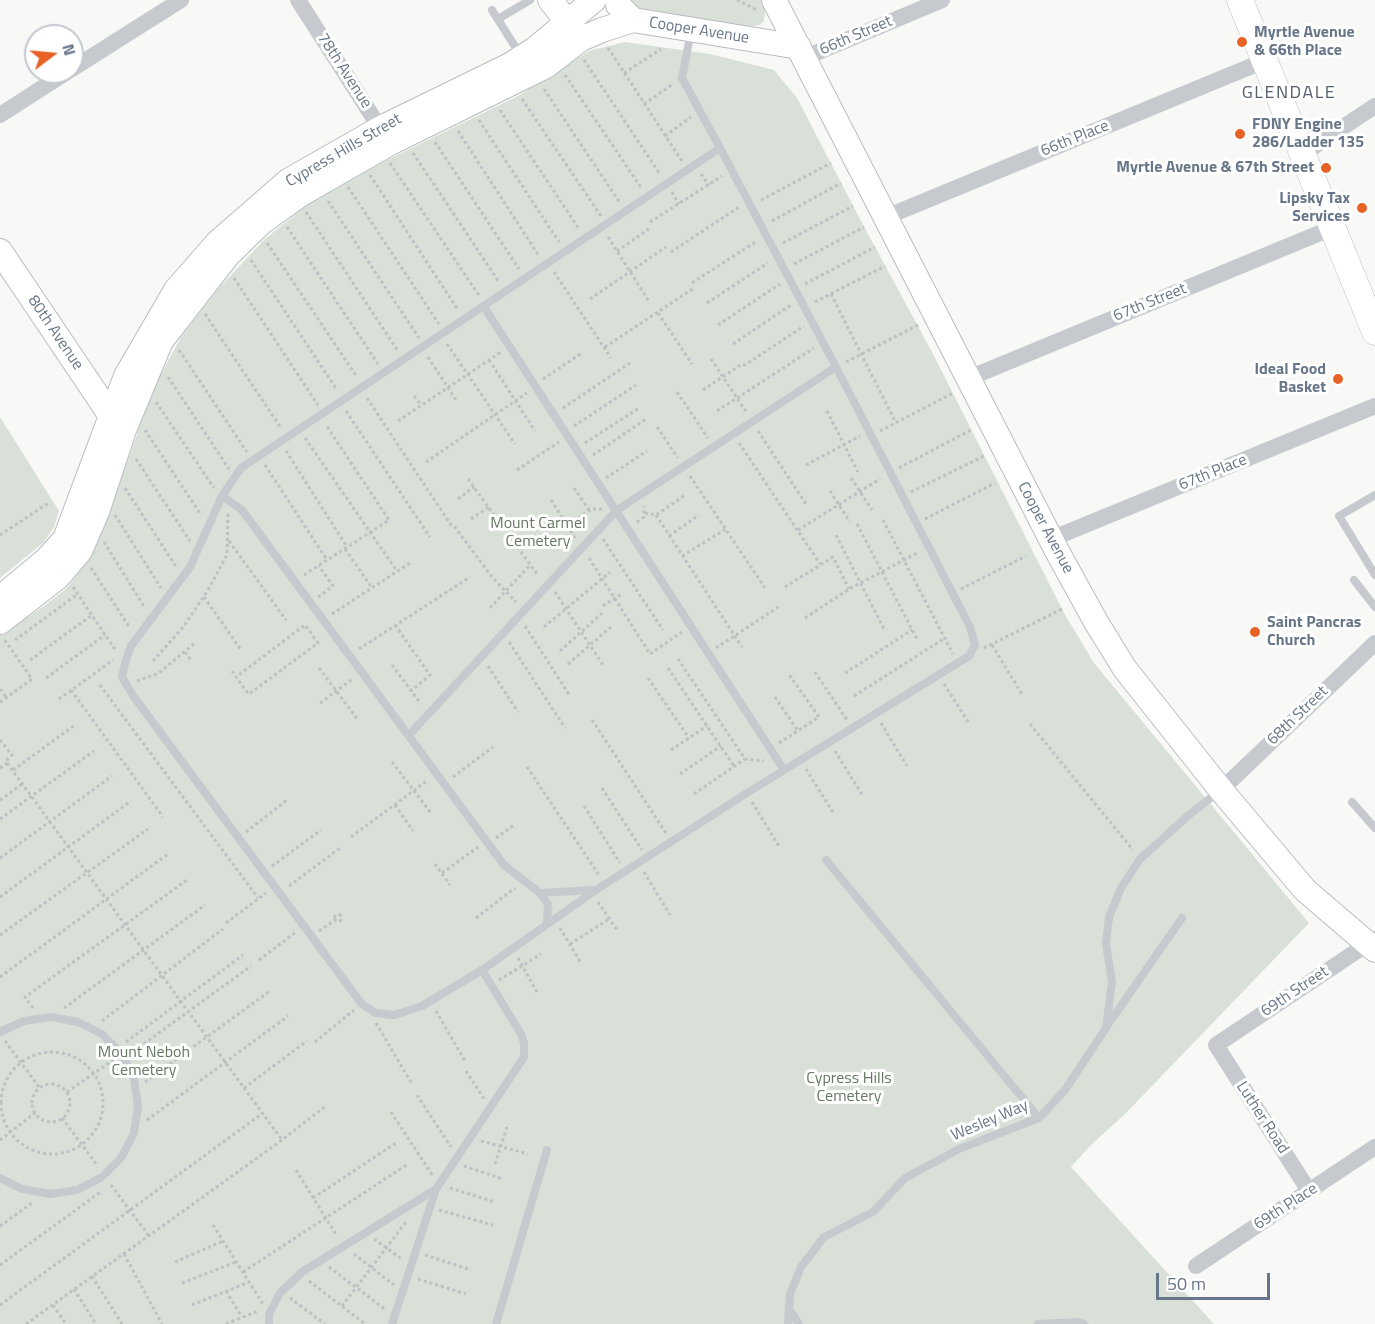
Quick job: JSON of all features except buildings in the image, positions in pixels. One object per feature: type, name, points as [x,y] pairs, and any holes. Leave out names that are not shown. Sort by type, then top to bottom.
[{"type":"main road","points":[[1240,0],[1332,228],[1373,321]]},
{"type":"street","points":[[84,61],[180,0]]},
{"type":"street","name":"78th Avenue","points":[[298,0],[392,145]]},
{"type":"street","points":[[550,0],[576,39]]},
{"type":"street","name":"Cypress Hills Street","points":[[6,633],[80,551],[97,512],[124,430],[161,341],[228,255],[262,222],[301,194],[546,66],[576,39],[594,0]]},
{"type":"street","points":[[617,0],[618,5],[633,20]]},
{"type":"street","name":"66th Street","points":[[801,52],[942,0]]},
{"type":"street","name":"Cooper Avenue","points":[[768,7],[801,52],[875,222],[961,386],[1125,669],[1305,890],[1372,944]]},
{"type":"street","name":"Cooper Avenue","points":[[576,39],[633,20],[801,52]]},
{"type":"street","name":"Cypress Hills Street","points":[[0,598],[46,560],[65,539],[126,376],[176,290],[218,242],[288,181],[392,145],[522,58],[576,39]]},
{"type":"street","name":"66th Place","points":[[875,222],[1264,61]]},
{"type":"street","points":[[0,115],[49,84]]},
{"type":"street","points":[[1303,154],[1375,106]]},
{"type":"street","name":"67th Street","points":[[961,386],[1332,228]]},
{"type":"street","name":"80th Avenue","points":[[0,251],[111,416]]},
{"type":"street","name":"67th Place","points":[[1051,539],[1375,406]]},
{"type":"street","name":"68th Street","points":[[1221,789],[1375,643]]},
{"type":"street","name":"69th Street","points":[[1216,1045],[1372,944]]},
{"type":"street","name":"Luther Road","points":[[1216,1045],[1309,1191]]},
{"type":"street","name":"69th Place","points":[[1196,1266],[1375,1148]]},
{"type":"lane","points":[[498,20],[530,0]]},
{"type":"lane","points":[[492,10],[522,58]]},
{"type":"lane","points":[[691,30],[682,78],[732,170],[836,367],[970,627],[975,645],[969,656],[800,760],[782,766],[747,793],[594,891],[482,970],[422,1006],[394,1015],[375,1013],[365,1005],[312,937],[127,685],[122,677],[124,663],[131,646],[183,576],[241,468],[720,148]]},
{"type":"lane","points":[[485,306],[533,387],[577,449],[782,766]]},
{"type":"lane","points":[[409,735],[617,510],[836,367]]},
{"type":"lane","points":[[1375,495],[1339,516],[1375,575]]},
{"type":"lane","points":[[224,498],[242,510],[437,773],[484,845],[504,866],[540,893],[548,904],[547,924]]},
{"type":"lane","points":[[1354,580],[1375,607]]},
{"type":"lane","name":"Wesley Way","points":[[788,1324],[790,1293],[801,1267],[824,1237],[873,1212],[905,1178],[959,1149],[1039,1118],[1065,1090],[1106,1028],[1112,981],[1106,944],[1109,917],[1121,888],[1140,859],[1221,789]]},
{"type":"lane","points":[[1352,802],[1375,828]]},
{"type":"lane","points":[[826,861],[1039,1118]]},
{"type":"lane","points":[[540,893],[594,891]]},
{"type":"lane","points":[[1106,1028],[1182,918]]},
{"type":"lane","points":[[393,1320],[437,1187],[524,1058],[522,1034],[482,970]]},
{"type":"lane","points":[[0,1033],[24,1021],[51,1017],[78,1022],[102,1034],[122,1054],[134,1079],[138,1106],[134,1133],[121,1158],[106,1178],[77,1190],[50,1194],[22,1189],[0,1178]]},
{"type":"lane","points":[[496,1324],[547,1150]]},
{"type":"lane","points":[[269,1324],[268,1314],[282,1291],[300,1274],[437,1187]]},
{"type":"lane","points":[[789,1309],[799,1324]]},
{"type":"lane","points":[[1038,1324],[1078,1322],[1084,1324]]},
{"type":"path","points":[[737,0],[768,7]]},
{"type":"path","points":[[576,39],[667,184]]},
{"type":"path","points":[[607,47],[688,170]]},
{"type":"path","points":[[624,73],[661,49]]},
{"type":"path","points":[[561,69],[647,197]]},
{"type":"path","points":[[644,104],[682,78]]},
{"type":"path","points":[[540,82],[626,212]]},
{"type":"path","points":[[520,95],[604,226],[650,303]]},
{"type":"path","points":[[497,106],[585,239]]},
{"type":"path","points":[[665,136],[700,111]]},
{"type":"path","points":[[477,116],[566,252]]},
{"type":"path","points":[[455,126],[612,358]]},
{"type":"path","points":[[432,138],[525,279]]},
{"type":"path","points":[[392,145],[506,292]]},
{"type":"path","points":[[392,145],[485,306]]},
{"type":"path","points":[[671,252],[749,203],[831,163]]},
{"type":"path","points":[[650,222],[732,170]]},
{"type":"path","points":[[367,171],[464,320]]},
{"type":"path","points":[[345,183],[515,444]]},
{"type":"path","points":[[761,226],[841,183]]},
{"type":"path","points":[[324,195],[456,400]]},
{"type":"path","points":[[707,303],[775,253],[853,206]]},
{"type":"path","points":[[303,207],[404,360]]},
{"type":"path","points":[[784,270],[875,222]]},
{"type":"path","points":[[284,223],[384,373]]},
{"type":"path","points":[[617,251],[649,229]]},
{"type":"path","points":[[692,284],[766,235]]},
{"type":"path","points":[[265,239],[451,525],[492,578],[506,591],[522,614],[570,696]]},
{"type":"path","points":[[795,290],[875,247]]},
{"type":"path","points":[[590,299],[666,248]]},
{"type":"path","points":[[248,256],[430,537]]},
{"type":"path","points":[[804,308],[885,266]]},
{"type":"path","points":[[231,274],[389,520],[295,581]]},
{"type":"path","points":[[718,325],[789,279]]},
{"type":"path","points":[[604,348],[694,288]]},
{"type":"path","points":[[831,294],[896,423]]},
{"type":"path","points":[[733,344],[800,299]]},
{"type":"path","points":[[202,310],[284,440],[346,548],[372,588]]},
{"type":"path","points":[[658,312],[692,364]]},
{"type":"path","points":[[703,390],[811,321]]},
{"type":"path","points":[[836,367],[918,325]]},
{"type":"path","points":[[717,411],[823,343]]},
{"type":"path","points":[[177,346],[327,560]]},
{"type":"path","points":[[398,421],[504,350]]},
{"type":"path","points":[[426,462],[582,353]]},
{"type":"path","points":[[711,359],[806,504]]},
{"type":"path","points":[[489,360],[535,431]]},
{"type":"path","points":[[554,414],[630,363]]},
{"type":"path","points":[[164,370],[235,478]]},
{"type":"path","points":[[517,470],[636,385]]},
{"type":"path","points":[[880,431],[961,386]]},
{"type":"path","points":[[677,392],[714,447]]},
{"type":"path","points":[[151,395],[224,498],[227,540],[227,555],[204,597],[184,626],[153,661]]},
{"type":"path","points":[[414,396],[421,405]]},
{"type":"path","points":[[577,449],[639,408]]},
{"type":"path","points":[[826,411],[858,472]]},
{"type":"path","points":[[584,461],[646,420]]},
{"type":"path","points":[[141,424],[208,526]]},
{"type":"path","points":[[657,427],[765,588]]},
{"type":"path","points":[[299,430],[397,571]]},
{"type":"path","points":[[798,530],[890,472],[971,430]]},
{"type":"path","points":[[806,465],[869,431]]},
{"type":"path","points":[[733,434],[820,564]]},
{"type":"path","points":[[599,483],[647,451]]},
{"type":"path","points":[[131,453],[196,552]]},
{"type":"path","points":[[903,497],[984,456]]},
{"type":"path","points":[[850,478],[872,510]]},
{"type":"path","points":[[468,479],[537,574]]},
{"type":"path","points":[[121,482],[183,576]]},
{"type":"path","points":[[917,524],[995,483]]},
{"type":"path","points":[[458,499],[474,487]]},
{"type":"path","points":[[574,488],[589,510]]},
{"type":"path","points":[[831,491],[850,522]]},
{"type":"path","points":[[645,513],[656,515],[685,495]]},
{"type":"path","points":[[627,526],[644,517],[643,504],[639,496]]},
{"type":"path","points":[[552,500],[650,654],[691,626]]},
{"type":"path","points":[[0,534],[50,502]]},
{"type":"path","points":[[568,525],[589,510],[605,508],[611,502]]},
{"type":"path","points":[[471,519],[489,507]]},
{"type":"path","points":[[111,509],[167,598]]},
{"type":"path","points":[[656,515],[742,647]]},
{"type":"path","points":[[669,536],[699,515]]},
{"type":"path","points":[[883,520],[958,663]]},
{"type":"path","points":[[857,524],[917,639]]},
{"type":"path","points":[[682,556],[726,529]]},
{"type":"path","points":[[598,531],[663,630]]},
{"type":"path","points":[[99,535],[152,619]]},
{"type":"path","points":[[836,535],[885,631]]},
{"type":"path","points":[[227,540],[286,620]]},
{"type":"path","points":[[805,618],[860,582],[929,547]]},
{"type":"path","points":[[952,593],[1026,556]]},
{"type":"path","points":[[784,587],[832,557],[849,589]]},
{"type":"path","points":[[87,562],[137,638]]},
{"type":"path","points":[[324,620],[410,563]]},
{"type":"path","points":[[490,608],[530,565]]},
{"type":"path","points":[[310,602],[333,586],[319,566]]},
{"type":"path","points":[[544,627],[610,572]]},
{"type":"path","points":[[350,655],[470,577]]},
{"type":"path","points":[[58,699],[120,656],[71,583]]},
{"type":"path","points":[[549,583],[603,665]]},
{"type":"path","points":[[603,606],[624,593]]},
{"type":"path","points":[[0,702],[32,679],[6,633],[78,594]]},
{"type":"path","points":[[204,597],[241,650]]},
{"type":"path","points":[[708,653],[780,606]]},
{"type":"path","points":[[969,656],[1062,609]]},
{"type":"path","points":[[560,651],[602,613]]},
{"type":"path","points":[[30,660],[92,615]]},
{"type":"path","points":[[232,671],[236,677],[249,694],[318,643],[305,625],[236,677]]},
{"type":"path","points":[[395,625],[430,675],[411,691]]},
{"type":"path","points":[[568,664],[611,627]]},
{"type":"path","points":[[845,673],[912,630]]},
{"type":"path","points":[[504,633],[565,728]]},
{"type":"path","points":[[46,678],[105,635]]},
{"type":"path","points":[[854,696],[945,638]]},
{"type":"path","points":[[127,685],[159,673],[196,642]]},
{"type":"path","points":[[992,645],[1023,696]]},
{"type":"path","points":[[185,652],[192,662]]},
{"type":"path","points":[[482,657],[518,712]]},
{"type":"path","points":[[678,659],[745,759]]},
{"type":"path","points":[[392,665],[428,715]]},
{"type":"path","points":[[319,668],[358,720]]},
{"type":"path","points":[[668,668],[734,766]]},
{"type":"path","points":[[320,703],[363,672]]},
{"type":"path","points":[[815,672],[850,724]]},
{"type":"path","points":[[770,749],[819,717],[788,673]]},
{"type":"path","points":[[938,675],[969,723]]},
{"type":"path","points":[[648,678],[689,738]]},
{"type":"path","points":[[99,685],[258,898]]},
{"type":"path","points":[[0,689],[6,698]]},
{"type":"path","points":[[71,690],[163,817]]},
{"type":"path","points":[[775,697],[798,731]]},
{"type":"path","points":[[875,714],[907,766]]},
{"type":"path","points":[[592,720],[671,842]]},
{"type":"path","points":[[1030,724],[1140,859]]},
{"type":"path","points":[[13,770],[75,725]]},
{"type":"path","points":[[671,750],[707,726]]},
{"type":"path","points":[[0,740],[12,756],[0,768]]},
{"type":"path","points":[[829,742],[863,796]]},
{"type":"path","points":[[680,774],[721,746]]},
{"type":"path","points":[[444,783],[493,747]]},
{"type":"path","points":[[0,819],[94,751]]},
{"type":"path","points":[[694,794],[745,759],[782,766]]},
{"type":"path","points":[[800,760],[834,814]]},
{"type":"path","points":[[392,762],[431,813]]},
{"type":"path","points":[[7,763],[282,1140]]},
{"type":"path","points":[[527,767],[605,884]]},
{"type":"path","points":[[351,837],[437,773]]},
{"type":"path","points":[[0,858],[112,776]]},
{"type":"path","points":[[0,800],[22,784]]},
{"type":"path","points":[[602,788],[646,858]]},
{"type":"path","points":[[747,793],[780,848]]},
{"type":"path","points":[[238,838],[287,800]]},
{"type":"path","points":[[0,897],[131,801]]},
{"type":"path","points":[[395,805],[413,831]]},
{"type":"path","points":[[584,806],[625,871]]},
{"type":"path","points":[[442,873],[514,825]]},
{"type":"path","points":[[0,935],[148,829]]},
{"type":"path","points":[[264,872],[321,830]]},
{"type":"path","points":[[285,889],[340,848]]},
{"type":"path","points":[[0,977],[168,854]]},
{"type":"path","points":[[638,863],[670,915]]},
{"type":"path","points":[[435,864],[450,885]]},
{"type":"path","points":[[476,918],[512,892],[522,879]]},
{"type":"path","points":[[34,1010],[25,997],[187,880]]},
{"type":"path","points":[[226,923],[274,886]]},
{"type":"path","points":[[594,891],[616,930]]},
{"type":"path","points":[[64,1008],[205,905]]},
{"type":"path","points":[[555,918],[581,963]]},
{"type":"path","points":[[570,944],[609,919]]},
{"type":"path","points":[[312,937],[335,920]]},
{"type":"path","points":[[102,1021],[223,929]]},
{"type":"path","points":[[259,960],[297,931]]},
{"type":"path","points":[[512,948],[538,994]]},
{"type":"path","points":[[491,985],[541,954]]},
{"type":"path","points":[[124,1039],[126,1042],[243,955]]},
{"type":"path","points":[[136,1058],[132,1052],[251,966]]},
{"type":"path","points":[[145,1082],[270,991]]},
{"type":"path","points":[[431,1001],[465,1061]]},
{"type":"path","points":[[315,1042],[365,1005],[412,1084]]},
{"type":"path","points":[[27,1011],[40,1008]]},
{"type":"path","points":[[55,1008],[75,1010]]},
{"type":"path","points":[[147,1120],[288,1016]]},
{"type":"path","points":[[93,1017],[109,1027]]},
{"type":"path","points":[[0,1033],[39,1087]]},
{"type":"path","points":[[244,1088],[307,1041]]},
{"type":"path","points":[[59,1052],[79,1059],[93,1074],[98,1080],[103,1105],[97,1128],[82,1145],[61,1154],[38,1153],[18,1142],[3,1121],[0,1107],[1,1093],[6,1079],[21,1062],[38,1053],[59,1052]]},
{"type":"path","points":[[67,1092],[122,1054]]},
{"type":"path","points":[[466,1071],[490,1108]]},
{"type":"path","points":[[142,1072],[147,1091]]},
{"type":"path","points":[[47,1083],[54,1083],[67,1092],[70,1108],[62,1118],[50,1122],[44,1121],[34,1113],[33,1095],[39,1087],[47,1083]]},
{"type":"path","points":[[417,1095],[455,1160],[502,1179]]},
{"type":"path","points":[[26,1324],[282,1140],[327,1105]]},
{"type":"path","points":[[144,1128],[147,1110]]},
{"type":"path","points":[[391,1112],[437,1187],[495,1202]]},
{"type":"path","points":[[0,1140],[34,1113]]},
{"type":"path","points":[[0,1305],[263,1113]]},
{"type":"path","points":[[62,1118],[149,1236]]},
{"type":"path","points":[[495,1164],[507,1127]]},
{"type":"path","points":[[470,1138],[528,1154]]},
{"type":"path","points":[[313,1198],[396,1143]]},
{"type":"path","points":[[243,1272],[408,1164]]},
{"type":"path","points":[[296,1170],[344,1246],[402,1292]]},
{"type":"path","points":[[0,1265],[111,1185]]},
{"type":"path","points":[[0,1227],[40,1197]]},
{"type":"path","points":[[430,1208],[492,1226]]},
{"type":"path","points":[[388,1219],[401,1229]]},
{"type":"path","points":[[342,1306],[408,1220]]},
{"type":"path","points":[[213,1225],[265,1308],[226,1324]]},
{"type":"path","points":[[365,1233],[411,1266]]},
{"type":"path","points":[[175,1262],[223,1241]]},
{"type":"path","points":[[415,1252],[471,1270]]},
{"type":"path","points":[[124,1254],[162,1324]]},
{"type":"path","points":[[321,1260],[393,1320]]},
{"type":"path","points":[[182,1283],[236,1262]]},
{"type":"path","points":[[300,1274],[365,1324]]},
{"type":"path","points":[[92,1276],[122,1324]]},
{"type":"path","points":[[407,1276],[466,1294]]},
{"type":"path","points":[[192,1305],[249,1282]]},
{"type":"path","points":[[74,1289],[96,1324]]},
{"type":"path","points":[[226,1291],[242,1317]]},
{"type":"path","points":[[282,1291],[325,1324]]},
{"type":"path","points":[[53,1305],[66,1324]]},
{"type":"green space","points":[[624,0],[766,0],[764,21],[759,25],[743,28],[640,12]]},
{"type":"green space","name":"Mount Carmel Cemetery","points":[[625,42],[710,54],[774,70],[797,98],[932,352],[1064,613],[1094,663],[1309,923],[1071,1167],[1214,1324],[0,1324],[0,634],[43,607],[67,588],[87,562],[107,519],[153,389],[181,337],[219,288],[265,239],[309,203],[387,160],[520,95],[589,51]]},
{"type":"green space","points":[[0,417],[59,511],[54,527],[44,542],[0,578]]},
{"type":"place","name":"Myrtle Avenue & 66th Place","points":[[1242,42]]},
{"type":"place","name":"FDNY Engine 286/Ladder 135","points":[[1240,134]]},
{"type":"place","name":"Myrtle Avenue & 67th Street","points":[[1326,168]]},
{"type":"place","name":"Lipsky Tax Services","points":[[1362,208]]},
{"type":"place","name":"Ideal Food Basket","points":[[1338,379]]},
{"type":"place","name":"Saint Pancras Church","points":[[1255,632]]},
{"type":"district","name":"GLENDALE","points":[[1289,94]]},
{"type":"park label","name":"Mount Neboh Cemetery","points":[[144,1062]]},
{"type":"park label","name":"Cypress Hills Cemetery","points":[[849,1088]]}]
